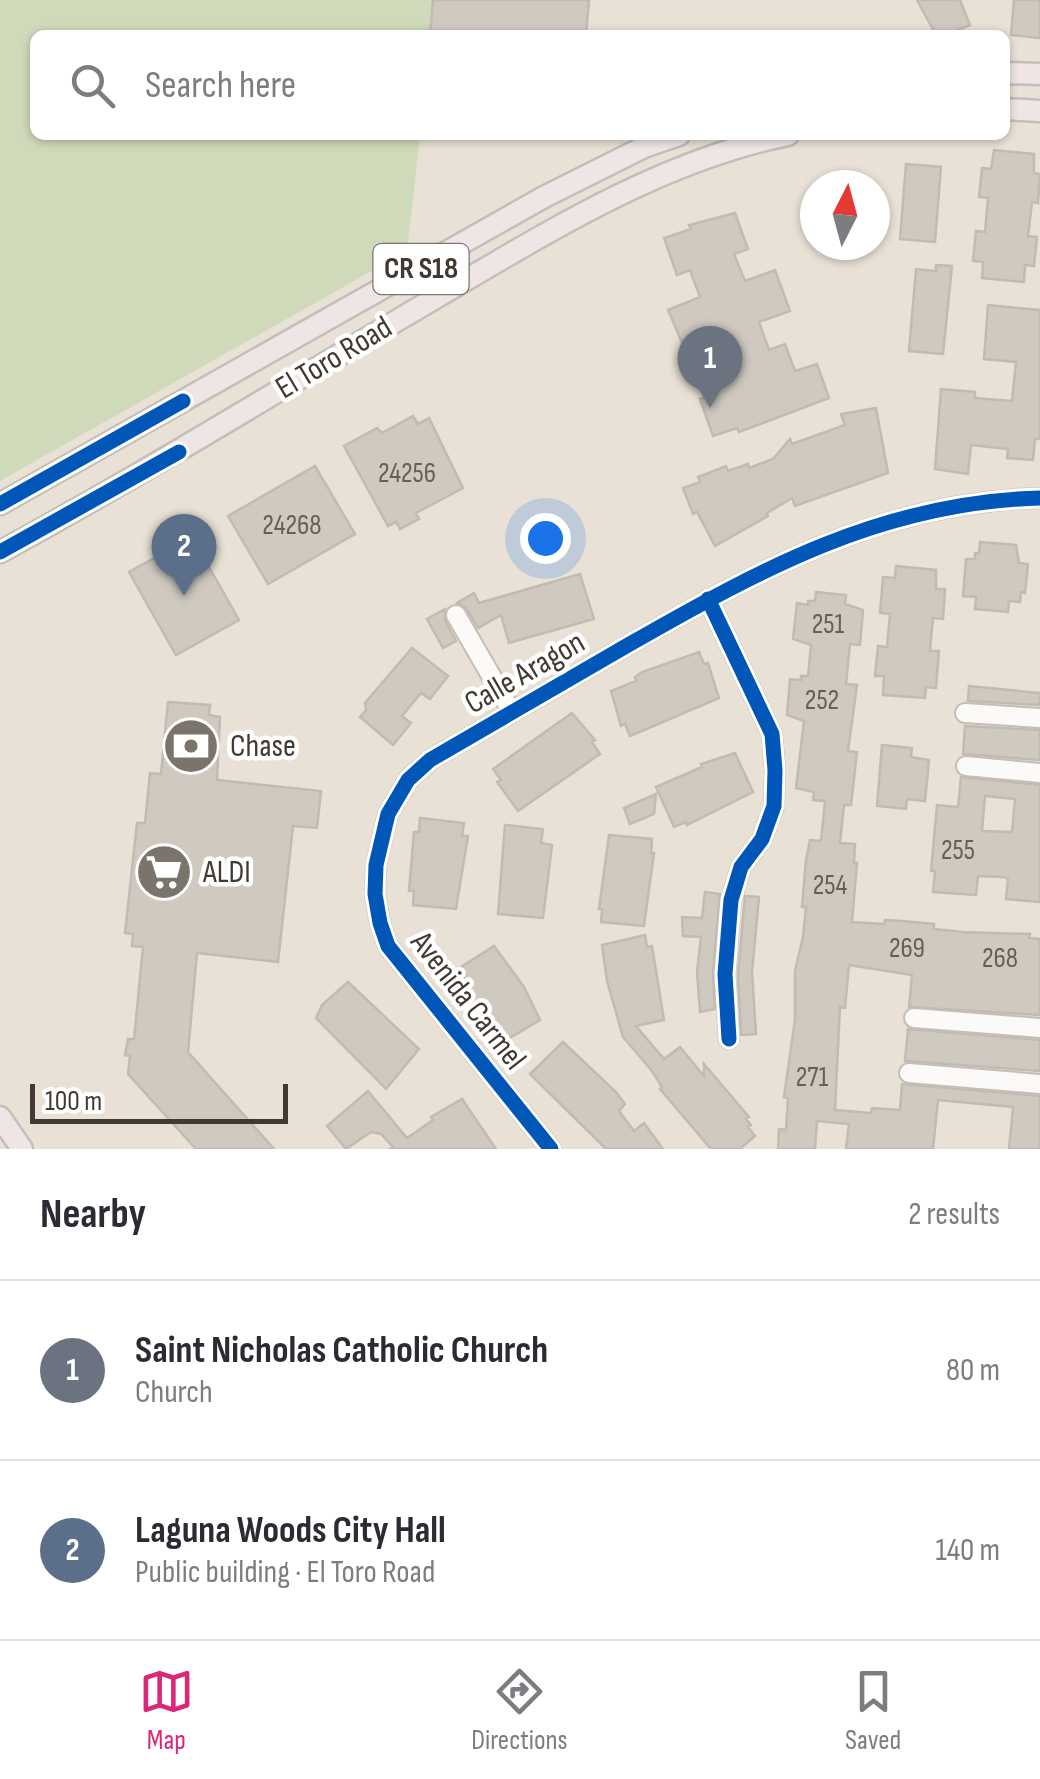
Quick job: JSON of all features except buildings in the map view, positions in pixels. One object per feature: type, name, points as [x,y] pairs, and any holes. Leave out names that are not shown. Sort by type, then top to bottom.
[{"type":"main road","points":[[1010,72],[1040,74]]},
{"type":"main road","points":[[1010,110],[1040,111]]},
{"type":"main road","name":"El Toro Road","points":[[0,504],[544,198],[664,140]]},
{"type":"main road","name":"El Toro Road","points":[[0,552],[179,452],[562,225],[658,178],[773,140]]},
{"type":"main road","points":[[0,1117],[22,1149]]},
{"type":"street","name":"Calle Aragon","points":[[388,814],[408,780],[430,760],[708,599],[814,547],[868,526],[944,508],[1040,498]]},
{"type":"street","points":[[708,599],[772,734],[775,770],[774,806],[762,839],[741,866],[732,900],[725,974],[730,1039]]},
{"type":"street","name":"Calle Aragon","points":[[456,615],[512,712]]},
{"type":"street","points":[[965,713],[1040,718]]},
{"type":"street","points":[[966,766],[1040,773]]},
{"type":"street","name":"Avenida Carmel","points":[[388,814],[376,865],[375,894],[388,946],[551,1149]]},
{"type":"street","points":[[914,1018],[1040,1028]]},
{"type":"street","points":[[909,1073],[1040,1084]]},
{"type":"green space","points":[[0,0],[434,0],[431,30],[30,30],[30,140],[419,140],[407,251],[0,481]]},
{"type":"cycle path","points":[[0,504],[183,401]]},
{"type":"cycle path","points":[[0,552],[179,452]]},
{"type":"cycle path","points":[[551,1149],[388,946],[375,894],[376,865],[388,814],[408,780],[430,760],[504,716],[775,566],[825,544],[928,512],[983,502],[1040,498]]},
{"type":"cycle path","points":[[708,599],[772,734],[775,770],[774,806],[762,839],[741,867],[731,900],[725,974],[729,1039]]},
{"type":"place","name":"Saint Nicholas Catholic Church","points":[[710,408]]},
{"type":"place","name":"Laguna Woods City Hall","points":[[184,596]]},
{"type":"place","name":"Chase","points":[[191,746]]},
{"type":"place","name":"ALDI","points":[[164,872]]}]
